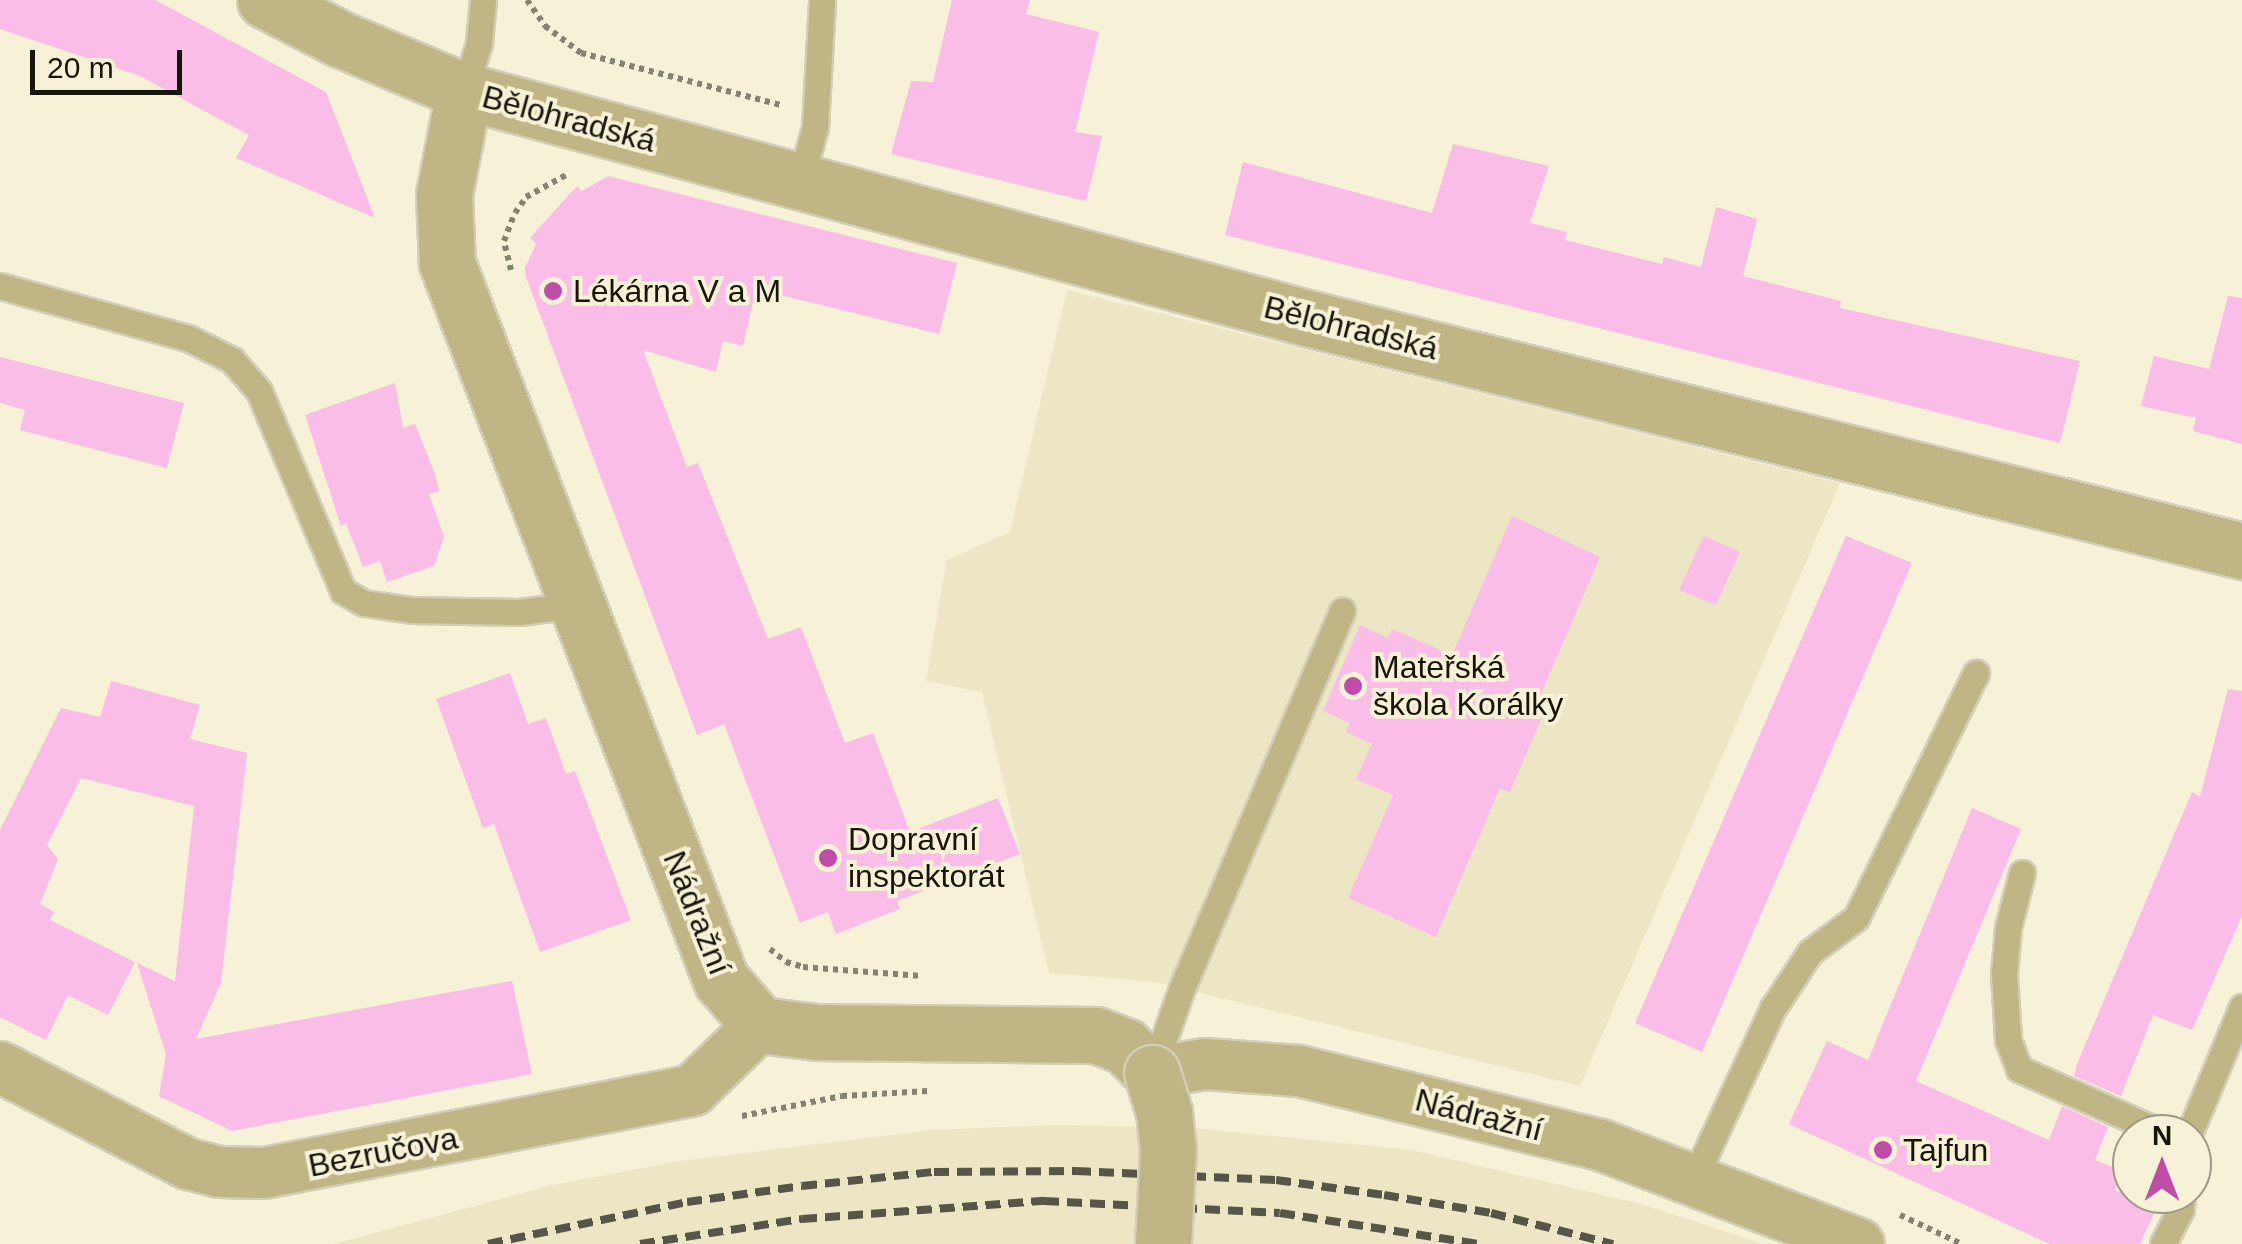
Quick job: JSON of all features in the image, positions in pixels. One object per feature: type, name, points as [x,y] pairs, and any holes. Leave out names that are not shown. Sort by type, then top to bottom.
[{"type":"street","points":[[265,0],[340,39],[464,91]]},
{"type":"street","name":"Bělohradská","points":[[464,91],[1307,318],[2242,551]]},
{"type":"street","name":"Nádražní","points":[[464,91],[444,195],[448,263],[721,980],[760,1025]]},
{"type":"street","points":[[760,1025],[816,1032],[1096,1034],[1124,1046],[1152,1074],[1164,1112],[1168,1149],[1163,1244]]},
{"type":"street","name":"Bezručova","points":[[0,1067],[188,1164],[218,1172],[264,1172],[693,1090],[760,1025]]},
{"type":"street","name":"Nádražní","points":[[1152,1074],[1206,1064],[1299,1071],[1601,1146],[1858,1244]]},
{"type":"lane","points":[[464,91],[479,43],[483,0]]},
{"type":"lane","points":[[800,182],[816,127],[822,0]]},
{"type":"lane","points":[[0,286],[188,338],[232,360],[259,391],[344,591],[354,597],[412,610],[520,612],[575,604]]},
{"type":"lane","points":[[1152,1074],[1182,988],[1342,611]]},
{"type":"lane","points":[[1693,1181],[1773,1008],[1810,952],[1856,918],[1976,673]]},
{"type":"lane","points":[[2022,873],[2008,928],[2004,974],[2008,1040],[2019,1069],[2120,1114]]},
{"type":"lane","points":[[2197,1114],[2242,1007]]},
{"type":"lane","points":[[2163,1244],[2178,1214]]},
{"type":"path","points":[[527,0],[545,26],[580,52],[788,108]]},
{"type":"path","points":[[517,287],[504,240],[514,212],[526,197],[543,186],[579,172]]},
{"type":"path","points":[[764,942],[786,962],[803,967],[940,977]]},
{"type":"shaded area","name":"Mateřská škola Korálky","points":[[1067,290],[1840,483],[1580,1086],[1156,982],[1049,973],[982,692],[926,681],[947,560],[1010,532]]},
{"type":"shaded area","points":[[1056,1125],[1182,1127],[1412,1150],[1641,1204],[1763,1244],[334,1244],[553,1185],[680,1161],[931,1130]]},
{"type":"building","points":[[0,0],[155,0],[326,92],[375,218],[236,158],[249,135],[140,76],[0,29]]},
{"type":"building","points":[[952,0],[1030,0],[1026,14],[1099,32],[1075,132],[1102,136],[1086,201],[891,154],[911,81],[933,82]]},
{"type":"building","points":[[1453,144],[1549,166],[1530,223],[1567,232],[1565,240],[1662,264],[1664,257],[1701,267],[1716,207],[1757,219],[1743,276],[1841,301],[1840,308],[2080,361],[2060,443],[1225,235],[1243,162],[1432,213]]},
{"type":"building","points":[[608,176],[957,263],[939,334],[756,289],[743,346],[723,341],[716,372],[643,350],[687,467],[698,463],[768,639],[801,627],[845,743],[873,733],[910,832],[998,798],[1020,854],[897,901],[900,909],[836,934],[828,912],[800,923],[724,724],[697,735],[526,277],[525,268],[536,244],[530,238],[577,186],[582,191]]},
{"type":"building","points":[[2228,296],[2242,298],[2242,444],[2193,431],[2196,418],[2141,406],[2154,356],[2209,369]]},
{"type":"building","points":[[0,357],[184,403],[167,468],[20,430],[25,410],[0,403]]},
{"type":"building","points":[[395,383],[403,428],[415,424],[435,474],[439,491],[429,494],[444,537],[434,566],[387,582],[380,561],[363,567],[346,523],[341,526],[305,415]]},
{"type":"building","points":[[1512,516],[1600,557],[1536,706],[1545,710],[1510,792],[1500,788],[1436,937],[1348,898],[1393,795],[1356,779],[1372,744],[1346,732],[1350,723],[1323,711],[1360,625],[1388,638],[1392,629],[1452,655]]},
{"type":"building","points":[[1704,536],[1740,552],[1716,605],[1679,590]]},
{"type":"building","points":[[1846,536],[1912,563],[1702,1052],[1635,1023]]},
{"type":"building","points":[[510,673],[528,724],[546,718],[566,774],[575,771],[631,920],[540,952],[494,824],[483,828],[436,699]]},
{"type":"building","points":[[111,681],[200,705],[190,739],[247,753],[221,983],[196,1039],[512,981],[532,1074],[232,1131],[159,1096],[166,1054],[137,963],[175,981],[194,806],[81,778],[47,845],[58,859],[40,904],[54,912],[50,920],[135,962],[108,1015],[68,995],[46,1040],[0,1017],[0,830],[61,708],[100,717]]},
{"type":"building","points":[[2228,689],[2242,691],[2242,916],[2192,1030],[2153,1015],[2121,1096],[2074,1076],[2077,1064],[2192,792],[2200,797]]},
{"type":"building","points":[[1972,808],[2021,829],[1916,1081],[2049,1140],[2062,1106],[2108,1127],[2095,1160],[2112,1167],[2112,1214],[2154,1214],[2140,1244],[2050,1244],[1789,1124],[1827,1041],[1868,1060]]},
{"type":"railway","points":[[488,1244],[687,1202],[802,1186],[934,1172],[1076,1171],[1276,1180],[1491,1213],[1613,1244]]},
{"type":"railway","points":[[640,1244],[802,1219],[1044,1201],[1280,1213],[1477,1244]]},
{"type":"place","name":"Lékárna V a M","points":[[553,291]]},
{"type":"place","name":"Mateřská škola Korálky","points":[[1353,686]]},
{"type":"place","name":"Dopravní inspektorát","points":[[828,858]]},
{"type":"place","name":"Tajfun","points":[[1883,1150]]}]
